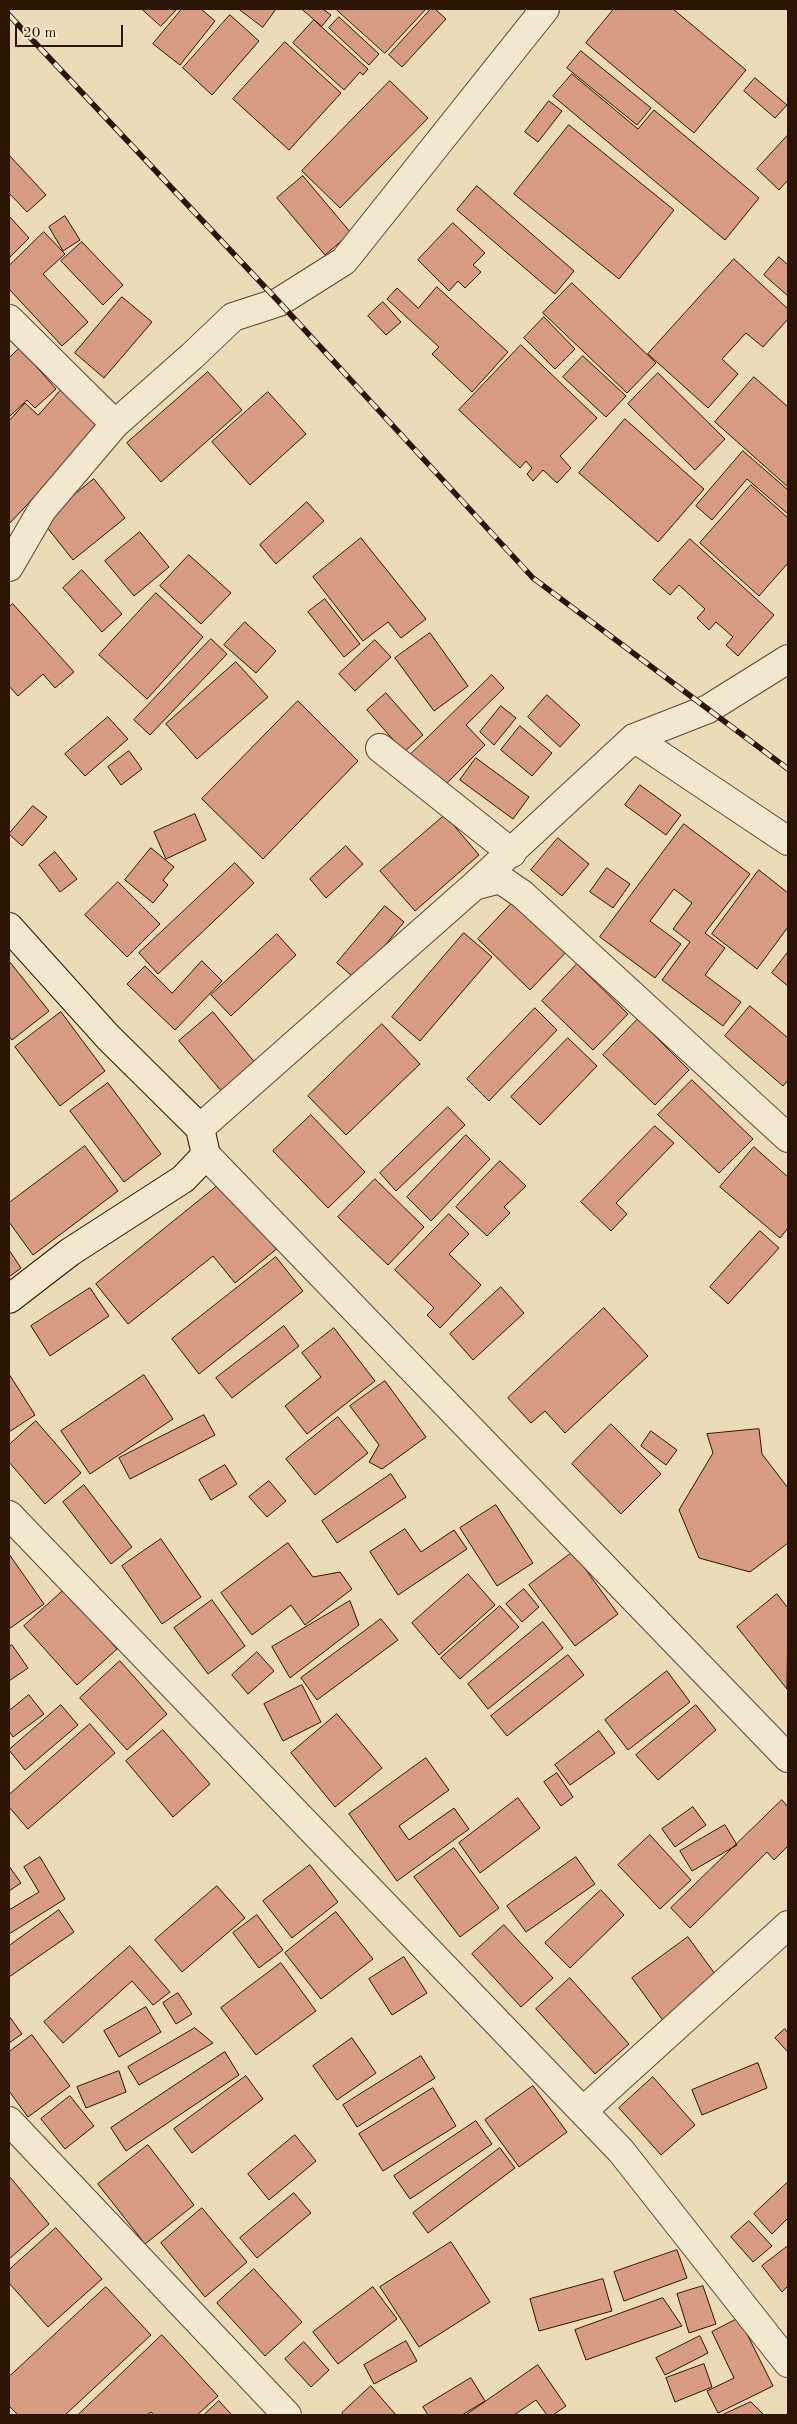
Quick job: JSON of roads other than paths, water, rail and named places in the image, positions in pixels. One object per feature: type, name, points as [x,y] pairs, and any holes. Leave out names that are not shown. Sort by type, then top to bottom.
[{"type":"street","points":[[9,567],[42,510],[115,424],[233,317],[279,302],[344,261],[545,9]]},
{"type":"street","points":[[9,319],[115,424]]},
{"type":"street","points":[[200,1128],[512,853],[597,770],[634,738],[708,709],[788,659]]},
{"type":"street","points":[[634,738],[788,841]]},
{"type":"street","points":[[380,748],[512,853]]},
{"type":"street","points":[[474,886],[500,879],[522,894],[788,1138]]},
{"type":"street","points":[[9,927],[108,1037],[200,1128],[206,1155],[788,1758]]},
{"type":"street","points":[[9,1298],[70,1252],[182,1179],[206,1155]]},
{"type":"street","points":[[9,1515],[621,2151],[788,2363]]},
{"type":"street","points":[[582,2111],[788,1925]]},
{"type":"street","points":[[9,2121],[287,2415]]},
{"type":"railway","points":[[9,15],[279,302],[533,578],[788,769]]}]
